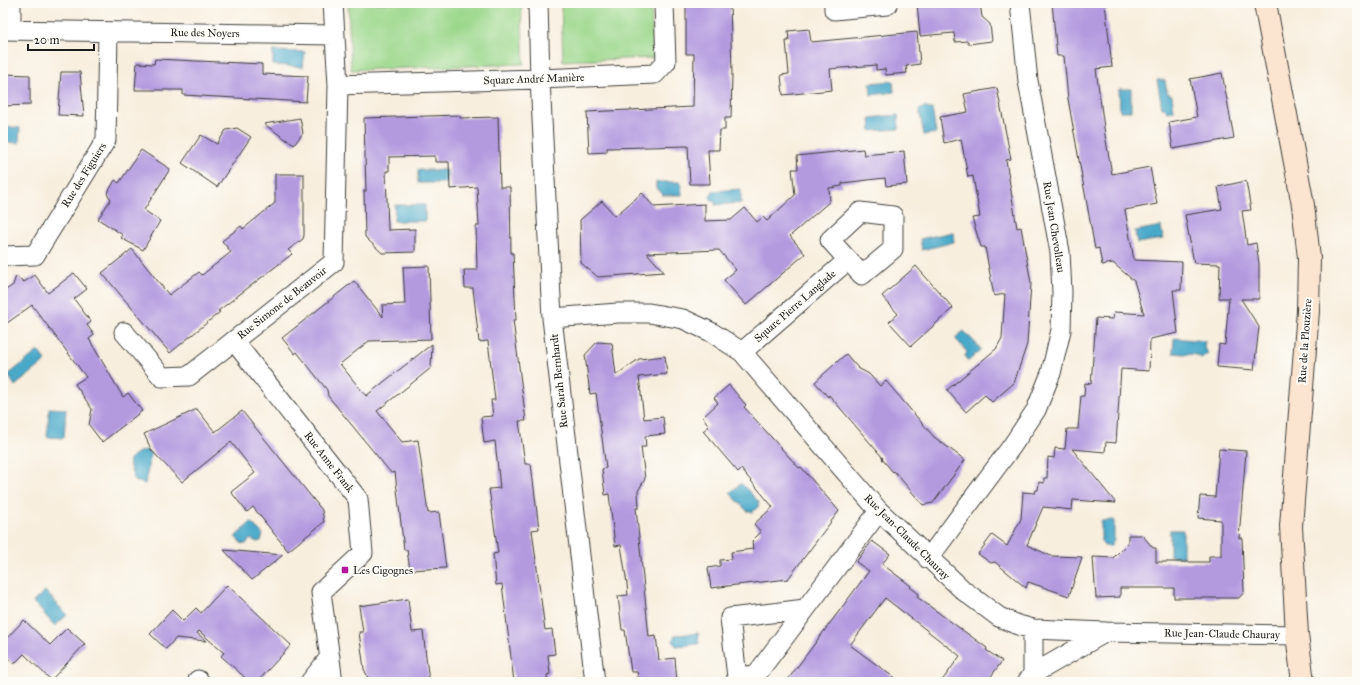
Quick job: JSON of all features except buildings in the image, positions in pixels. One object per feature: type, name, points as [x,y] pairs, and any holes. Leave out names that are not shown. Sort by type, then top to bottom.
[{"type":"street","points":[[7,30],[10,3]]},
{"type":"street","name":"Rue Simone de Beauvoir","points":[[124,332],[162,377],[189,376],[334,262],[338,85],[333,3]]},
{"type":"street","name":"Rue Sarah Bernhardt","points":[[538,3],[540,79],[552,318],[594,682]]},
{"type":"street","name":"Square André Manière","points":[[338,85],[655,74],[666,62],[664,3]]},
{"type":"street","points":[[834,3],[834,10],[887,5],[886,3]]},
{"type":"street","name":"Rue Jean Chevolleau","points":[[928,559],[1012,446],[1036,410],[1051,373],[1061,330],[1062,292],[1060,252],[1028,81],[1020,3]]},
{"type":"street","name":"Rue de la Plouzière","points":[[1265,3],[1303,205],[1308,258],[1308,311],[1291,526],[1297,635],[1303,682]]},
{"type":"street","name":"Rue des Noyers","points":[[7,30],[336,35]]},
{"type":"street","name":"Rue des Figuiers","points":[[3,256],[35,255],[106,140],[108,32]]},
{"type":"street","name":"Square Pierre Langlade","points":[[742,352],[848,260]]},
{"type":"street","name":"Rue Jean-Claude Chauray","points":[[552,318],[618,313],[649,313],[683,319],[711,332],[742,352],[879,511],[928,559],[964,591],[999,617],[1018,626],[1032,629],[1106,632],[1297,635]]},
{"type":"street","name":"Rue Anne Frank","points":[[234,341],[358,499],[364,552],[321,592],[333,682]]},
{"type":"street","points":[[805,609],[879,511]]},
{"type":"street","points":[[1030,678],[1032,629]]},
{"type":"street","points":[[1030,678],[1106,632]]},
{"type":"street","points":[[310,682],[330,658]]},
{"type":"green space","points":[[348,3],[521,3],[524,64],[351,70]]},
{"type":"green space","points":[[561,3],[651,3],[653,58],[563,61]]},
{"type":"water","points":[[273,51],[305,52],[303,67],[273,65]]},
{"type":"water","points":[[1157,80],[1165,80],[1167,93],[1172,95],[1174,111],[1167,112],[1165,108],[1162,108]]},
{"type":"water","points":[[893,81],[894,92],[871,95],[870,83]]},
{"type":"water","points":[[1119,89],[1131,89],[1131,111],[1120,111]]},
{"type":"water","points":[[926,106],[928,109],[932,109],[936,133],[924,135],[919,110]]},
{"type":"water","points":[[898,115],[899,129],[871,131],[870,118]]},
{"type":"water","points":[[3,126],[20,128],[19,143],[3,142]]},
{"type":"water","points":[[418,170],[447,170],[447,183],[418,183]]},
{"type":"water","points":[[656,182],[681,182],[682,195],[662,195],[662,193],[656,188]]},
{"type":"water","points":[[741,189],[741,203],[715,205],[715,202],[710,196],[713,191]]},
{"type":"water","points":[[395,205],[425,205],[425,221],[394,221]]},
{"type":"water","points":[[1161,226],[1163,239],[1137,243],[1135,231]]},
{"type":"water","points":[[953,232],[954,242],[922,250],[920,239]]},
{"type":"water","points":[[964,331],[981,349],[970,360],[967,360],[965,356],[967,352],[955,338]]},
{"type":"water","points":[[1174,338],[1205,341],[1204,348],[1208,353],[1201,358],[1197,355],[1173,353]]},
{"type":"water","points":[[38,351],[46,361],[15,386],[8,375]]},
{"type":"water","points":[[49,408],[66,409],[64,438],[47,437]]},
{"type":"water","points":[[146,450],[151,454],[145,484],[135,481],[130,461],[134,455]]},
{"type":"water","points":[[741,483],[759,502],[758,507],[753,512],[747,511],[730,493]]},
{"type":"water","points":[[1114,520],[1114,540],[1111,546],[1104,546],[1101,541],[1101,521]]},
{"type":"water","points":[[251,522],[263,534],[261,541],[257,542],[251,539],[246,544],[242,544],[235,537]]},
{"type":"water","points":[[1170,530],[1183,530],[1183,557],[1170,556]]},
{"type":"water","points":[[45,591],[67,615],[55,626],[33,602]]},
{"type":"water","points":[[698,633],[699,644],[676,646],[673,641],[675,635]]},
{"type":"place","name":"Les Cigognes","points":[[345,570]]}]
